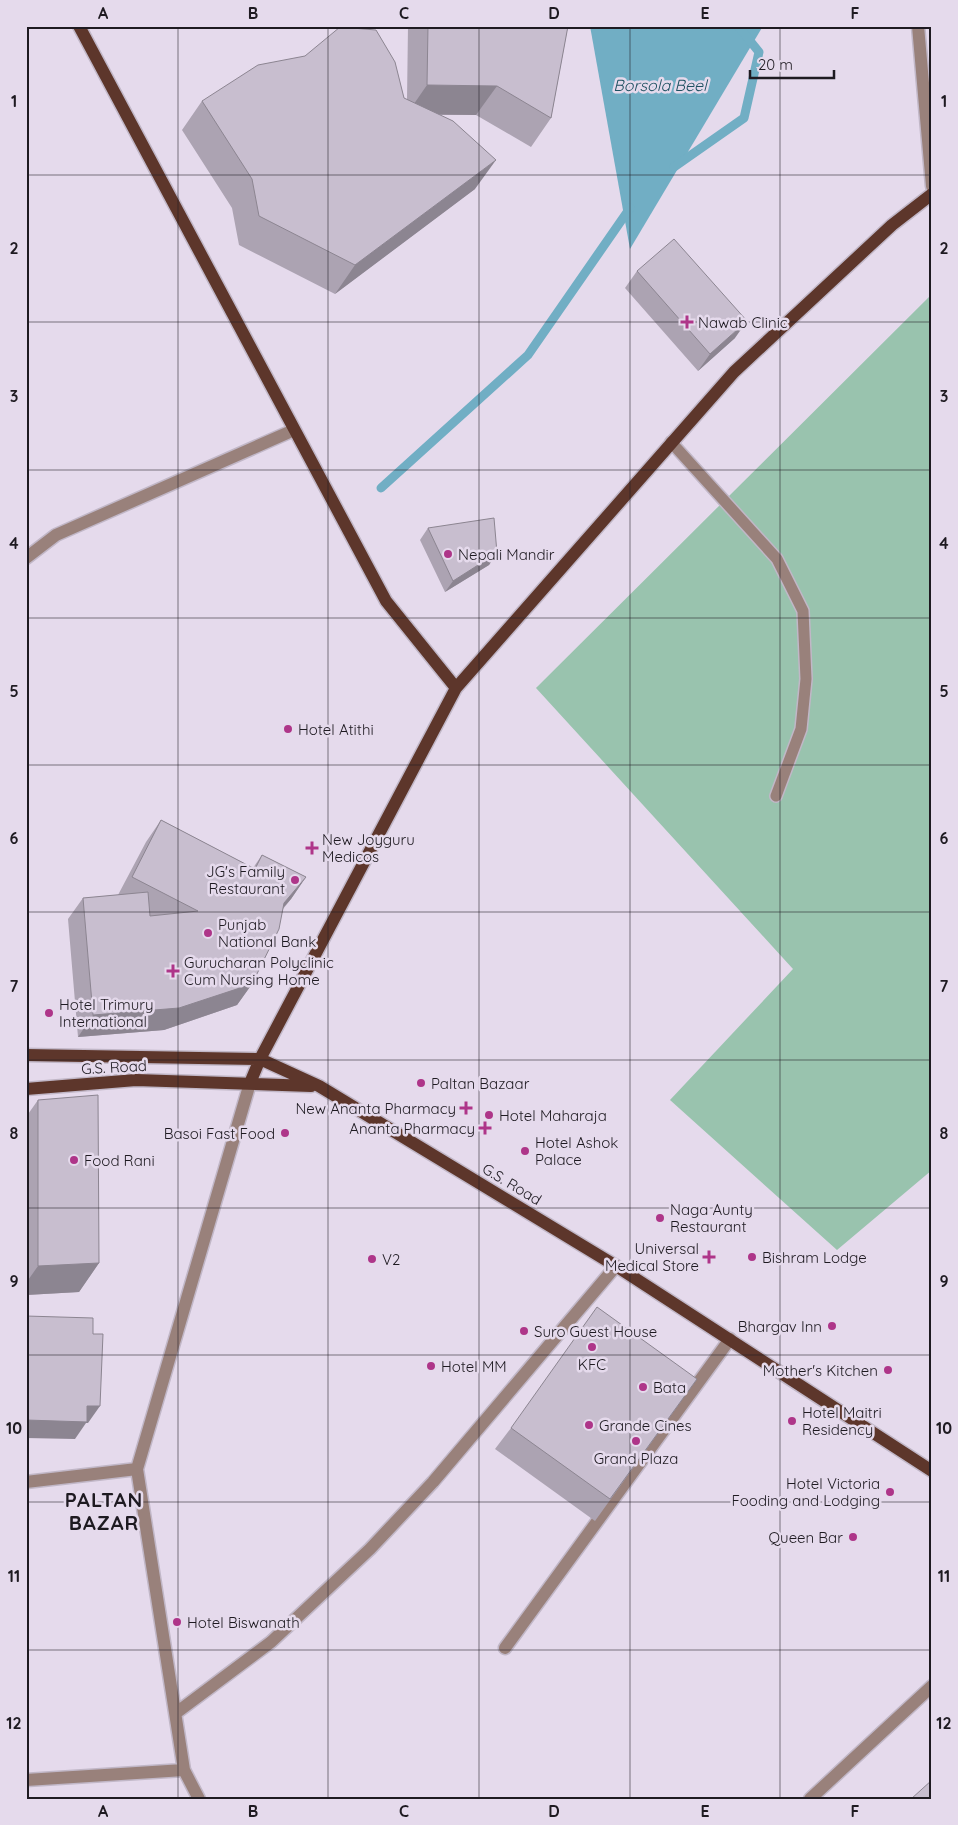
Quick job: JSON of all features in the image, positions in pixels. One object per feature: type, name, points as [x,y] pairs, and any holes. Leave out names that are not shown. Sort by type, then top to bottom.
[{"type":"main road","points":[[80,26],[386,601],[456,688]]},
{"type":"main road","points":[[250,1083],[260,1059],[456,688],[734,372],[892,226],[932,194]]},
{"type":"main road","name":"G.S. Road","points":[[26,1055],[260,1059]]},
{"type":"main road","points":[[260,1059],[319,1086]]},
{"type":"main road","name":"G.S. Road","points":[[26,1089],[136,1080],[319,1086],[616,1266],[932,1471]]},
{"type":"street","points":[[918,26],[932,186]]},
{"type":"street","points":[[26,558],[56,535],[294,430]]},
{"type":"street","points":[[199,1799],[184,1770],[137,1469],[250,1083]]},
{"type":"street","points":[[176,1713],[271,1642],[370,1549],[433,1482],[616,1266]]},
{"type":"street","points":[[505,1648],[730,1339]]},
{"type":"street","points":[[26,1482],[137,1469]]},
{"type":"street","points":[[810,1799],[932,1686]]},
{"type":"street","points":[[26,1780],[184,1770]]},
{"type":"lane","points":[[671,442],[777,559],[803,611],[806,680],[801,729],[776,796]]},
{"type":"green space","points":[[932,294],[932,1170],[837,1250],[670,1100],[793,969],[536,688]]},
{"type":"water","name":"Borsola Beel","points":[[590,26],[763,26],[630,249]]},
{"type":"building","points":[[428,26],[568,26],[551,118],[497,86],[427,85]]},
{"type":"building","points":[[340,27],[376,30],[395,62],[404,98],[453,121],[496,160],[355,265],[259,216],[252,179],[202,101],[258,65],[305,56]]},
{"type":"building","points":[[674,239],[747,321],[710,354],[637,271]]},
{"type":"building","points":[[494,518],[497,553],[453,581],[428,528]]},
{"type":"building","points":[[161,820],[255,869],[262,855],[306,877],[284,903],[279,929],[252,984],[179,1008],[93,1015],[83,898],[148,892],[150,916],[198,911],[132,877]]},
{"type":"building","points":[[98,1095],[99,1263],[38,1266],[38,1100]]},
{"type":"building","name":"Grande Cines","points":[[597,1307],[697,1379],[610,1499],[511,1428]]},
{"type":"building","points":[[26,1316],[93,1318],[93,1334],[103,1334],[100,1406],[87,1406],[87,1422],[26,1420]]},
{"type":"building","points":[[932,1780],[932,1799],[911,1799]]},
{"type":"waterway","points":[[674,167],[744,118],[759,52],[738,26]]},
{"type":"waterway","points":[[381,488],[528,355],[630,208]]},
{"type":"place","name":"Nawab Clinic","points":[[687,322]]},
{"type":"place","name":"Nepali Mandir","points":[[448,554]]},
{"type":"place","name":"Hotel Atithi","points":[[288,729]]},
{"type":"place","name":"New Joyguru Medicos","points":[[312,848]]},
{"type":"place","name":"JG's Family Restaurant","points":[[295,880]]},
{"type":"place","name":"Punjab National Bank","points":[[208,933]]},
{"type":"place","name":"Gurucharan Polyclinic Cum Nursing Home","points":[[173,971]]},
{"type":"place","name":"Hotel Trimury International","points":[[49,1013]]},
{"type":"place","name":"Paltan Bazaar","points":[[421,1083]]},
{"type":"place","name":"New Ananta Pharmacy","points":[[466,1108]]},
{"type":"place","name":"Hotel Maharaja","points":[[489,1115]]},
{"type":"place","name":"Ananta Pharmacy","points":[[485,1128]]},
{"type":"place","name":"Basoi Fast Food","points":[[285,1133]]},
{"type":"place","name":"Hotel Ashok Palace","points":[[525,1151]]},
{"type":"place","name":"Food Rani","points":[[74,1160]]},
{"type":"place","name":"Naga Aunty Restaurant","points":[[660,1218]]},
{"type":"place","name":"Universal Medical Store","points":[[709,1257]]},
{"type":"place","name":"Bishram Lodge","points":[[752,1257]]},
{"type":"place","name":"V2","points":[[372,1259]]},
{"type":"place","name":"Bhargav Inn","points":[[832,1326]]},
{"type":"place","name":"Suro Guest House","points":[[524,1331]]},
{"type":"place","name":"KFC","points":[[592,1347]]},
{"type":"place","name":"Hotel MM","points":[[431,1366]]},
{"type":"place","name":"Mother's Kitchen","points":[[888,1370]]},
{"type":"place","name":"Bata","points":[[643,1387]]},
{"type":"place","name":"Hotel Maitri Residency","points":[[792,1421]]},
{"type":"place","name":"Grande Cines","points":[[589,1425]]},
{"type":"place","name":"Grand Plaza","points":[[636,1441]]},
{"type":"place","name":"Hotel Victoria Fooding and Lodging","points":[[890,1492]]},
{"type":"place","name":"Queen Bar","points":[[853,1537]]},
{"type":"place","name":"Hotel Biswanath","points":[[177,1622]]},
{"type":"district","name":"PALTAN BAZAR","points":[[104,1510]]}]
